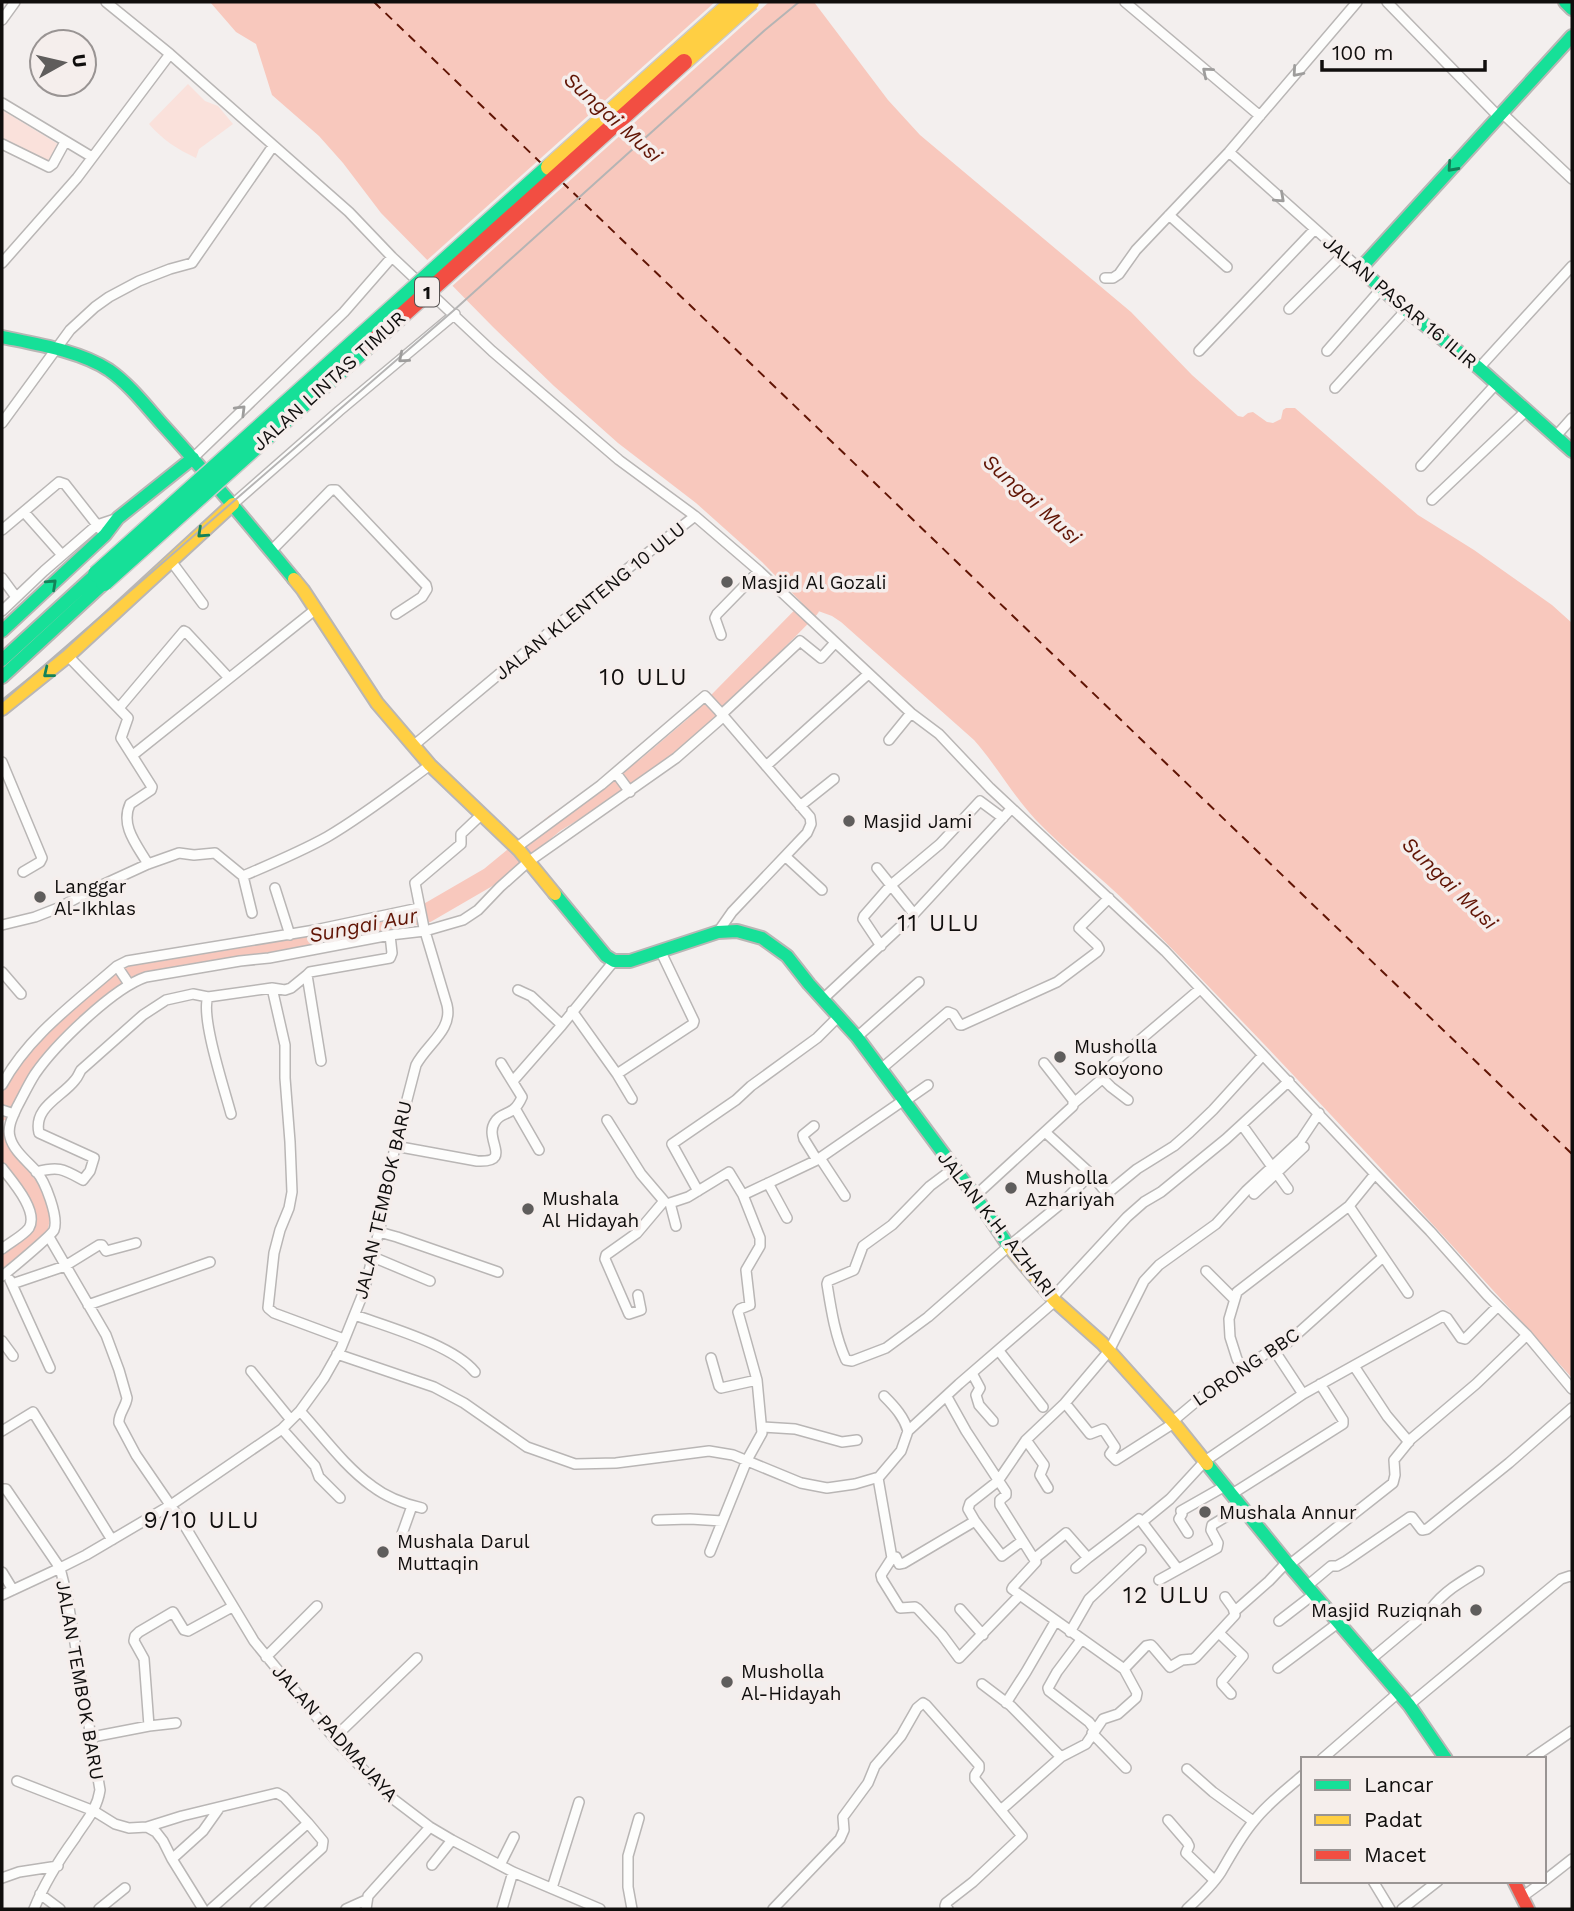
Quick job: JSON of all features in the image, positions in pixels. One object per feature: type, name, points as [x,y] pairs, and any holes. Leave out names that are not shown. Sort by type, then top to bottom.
[{"type":"main road","name":"JALAN LINTAS TIMUR","points":[[2,677],[100,578],[733,2]]},
{"type":"main road","name":"JALAN LINTAS TIMUR","points":[[2,660],[100,578],[751,2]]},
{"type":"main road","points":[[1565,2],[1572,9]]},
{"type":"main road","points":[[1360,269],[1572,36]]},
{"type":"main road","name":"JALAN PASAR 16 ILIR","points":[[1360,269],[1479,368],[1572,451]]},
{"type":"main road","points":[[2,337],[57,349],[94,362],[109,370],[125,384],[233,504],[303,590],[377,703],[429,765],[523,855],[600,948],[614,961]]},
{"type":"main road","points":[[2,631],[101,530],[193,458]]},
{"type":"main road","points":[[2,709],[68,656],[233,504]]},
{"type":"main road","name":"JALAN K.H. AZHARI","points":[[614,961],[629,961],[718,932],[737,931],[762,938],[787,956],[857,1037],[1009,1246],[1054,1299],[1102,1343],[1173,1422],[1288,1564],[1404,1699],[1445,1757]]},
{"type":"main road","points":[[1515,1883],[1525,1903]]},
{"type":"street","points":[[2,20],[15,2]]},
{"type":"street","name":"JALAN KLENTENG 10 ULU","points":[[106,2],[170,54],[349,212],[392,257],[492,351],[619,460],[695,516],[590,598],[413,746]]},
{"type":"street","points":[[1125,2],[1260,116]]},
{"type":"street","points":[[1105,278],[1113,278],[1119,274],[1136,250],[1229,152],[1357,2]]},
{"type":"street","points":[[1387,2],[1500,114],[1572,179]]},
{"type":"street","points":[[2,263],[77,178],[170,54]]},
{"type":"street","points":[[2,103],[92,157]]},
{"type":"street","points":[[2,144],[48,167],[53,164],[65,142]]},
{"type":"street","points":[[2,423],[72,329],[109,296],[139,281],[192,263],[273,146]]},
{"type":"street","name":"JALAN PASAR 16 ILIR","points":[[1229,152],[1360,269]]},
{"type":"street","points":[[1169,215],[1227,267]]},
{"type":"street","points":[[1199,351],[1315,229]]},
{"type":"street","points":[[1289,309],[1343,254]]},
{"type":"street","points":[[193,458],[344,312],[392,257]]},
{"type":"street","points":[[1479,368],[1572,266]]},
{"type":"street","points":[[1327,351],[1382,288]]},
{"type":"street","points":[[1335,388],[1406,310]]},
{"type":"street","points":[[233,504],[455,314]]},
{"type":"street","points":[[1421,466],[1496,384]]},
{"type":"street","points":[[1432,500],[1527,410]]},
{"type":"street","points":[[1556,436],[1572,418]]},
{"type":"street","points":[[2,530],[57,482],[62,482],[101,530],[62,555],[2,611]]},
{"type":"street","points":[[271,551],[331,490],[336,490],[426,585],[427,589],[422,597],[397,614]]},
{"type":"street","points":[[24,512],[62,555]]},
{"type":"street","points":[[695,516],[759,571],[911,713],[939,734],[1011,808],[1165,951],[1527,1335],[1572,1389]]},
{"type":"street","points":[[171,561],[203,604]]},
{"type":"street","points":[[721,635],[717,614],[759,571]]},
{"type":"street","points":[[2,578],[16,597]]},
{"type":"street","points":[[133,755],[316,609]]},
{"type":"street","points":[[119,708],[184,631],[229,678]]},
{"type":"street","points":[[523,855],[676,758],[800,641],[821,658],[832,646]]},
{"type":"street","points":[[68,656],[128,719],[121,738],[152,788],[130,804],[127,823],[130,834],[148,864]]},
{"type":"street","points":[[766,766],[866,676]]},
{"type":"street","points":[[2,1085],[24,1052],[44,1030],[122,974],[146,977],[269,958],[424,930],[463,919],[472,914],[523,855],[703,696],[722,714],[810,817],[811,824],[807,833],[732,912],[718,932]]},
{"type":"street","points":[[889,740],[911,713]]},
{"type":"street","points":[[2,762],[42,858],[23,872]]},
{"type":"street","points":[[243,876],[330,835],[429,765]]},
{"type":"street","points":[[617,774],[629,790]]},
{"type":"street","points":[[800,806],[834,779]]},
{"type":"street","points":[[881,946],[863,919],[864,916],[940,844],[980,801],[1003,818]]},
{"type":"street","points":[[824,998],[914,914],[1011,808]]},
{"type":"street","points":[[424,930],[415,883],[461,844],[461,834],[481,815]]},
{"type":"street","points":[[2,925],[58,908],[148,864],[179,853],[215,853],[243,876],[252,914]]},
{"type":"street","points":[[785,856],[822,890]]},
{"type":"street","points":[[877,868],[914,914]]},
{"type":"street","points":[[275,888],[290,935]]},
{"type":"street","points":[[881,1069],[948,1013],[953,1014],[962,1025],[1063,978],[1099,949],[1079,928],[1109,898]]},
{"type":"street","points":[[50,1368],[12,1284],[4,1274],[49,1237],[55,1228],[54,1215],[43,1183],[9,1137],[8,1112],[36,1073],[55,1050],[97,1009],[133,960],[290,935],[419,909]]},
{"type":"street","name":"JALAN TEMBOK BARU","points":[[34,1909],[40,1894],[94,1811],[100,1790],[60,1568],[171,1505],[282,1429],[300,1411],[324,1378],[365,1291],[382,1233],[416,1065],[449,1021],[447,1005],[424,930]]},
{"type":"street","points":[[36,1172],[62,1168],[83,1180],[90,1171],[94,1158],[39,1133],[40,1116],[47,1105],[75,1080],[81,1070],[143,1015],[166,1000],[193,994],[208,998],[272,988],[285,990],[310,972],[390,958],[390,935]]},
{"type":"street","points":[[617,1074],[693,1024],[693,1016],[660,950]]},
{"type":"street","points":[[513,1081],[614,961]]},
{"type":"street","points":[[2,972],[21,993]]},
{"type":"street","points":[[307,975],[321,1061]]},
{"type":"street","points":[[857,1037],[919,982]]},
{"type":"street","points":[[272,988],[285,1045],[292,1192],[274,1253],[268,1308],[274,1313],[344,1339]]},
{"type":"street","points":[[975,1196],[1103,1078],[1104,1072],[1120,1057],[1200,989]]},
{"type":"street","points":[[518,990],[531,996],[562,1025]]},
{"type":"street","points":[[208,998],[205,1003],[210,1035],[231,1114]]},
{"type":"street","points":[[572,1011],[632,1099]]},
{"type":"street","points":[[698,1191],[672,1144],[736,1100],[817,1038],[838,1017]]},
{"type":"street","points":[[1045,1132],[1107,1192],[1113,1190],[1137,1169],[1174,1146],[1190,1132],[1263,1055]]},
{"type":"street","points":[[398,1147],[477,1161],[494,1160],[493,1124],[516,1110],[522,1097],[501,1063]]},
{"type":"street","points":[[1044,1063],[1074,1103]]},
{"type":"street","points":[[1103,1078],[1128,1100]]},
{"type":"street","points":[[337,1354],[434,1387],[464,1403],[527,1447],[575,1464],[627,1462],[709,1451],[733,1455],[801,1483],[827,1488],[878,1478],[901,1451],[908,1431],[1054,1299],[1127,1217],[1242,1125],[1289,1081]]},
{"type":"street","points":[[743,1195],[818,1159],[928,1085]]},
{"type":"street","points":[[516,1110],[539,1150]]},
{"type":"street","points":[[1254,1194],[1301,1140],[1319,1113]]},
{"type":"street","points":[[607,1120],[641,1174],[667,1202],[676,1226]]},
{"type":"street","points":[[1242,1125],[1288,1189]]},
{"type":"street","points":[[814,1126],[803,1135],[804,1139],[845,1196]]},
{"type":"street","points":[[1022,1541],[1002,1556],[975,1521],[968,1509],[970,1503],[998,1481],[1026,1440],[1065,1403],[1109,1351],[1144,1281],[1159,1265],[1216,1224],[1246,1191],[1304,1147]]},
{"type":"street","points":[[2,1168],[24,1198],[31,1220],[27,1230],[2,1249]]},
{"type":"street","points":[[954,1168],[930,1186],[892,1225],[863,1246],[854,1269],[828,1281],[838,1337],[846,1360],[852,1361],[886,1348],[928,1317],[1063,1202],[1091,1174]]},
{"type":"street","points":[[638,1295],[641,1310],[629,1314],[605,1259],[606,1255],[637,1233],[667,1202],[688,1197],[729,1172],[743,1195],[760,1242],[746,1270],[750,1305],[740,1308],[738,1312],[757,1380],[763,1427],[760,1440],[748,1461],[710,1552]]},
{"type":"street","points":[[1244,1370],[1230,1338],[1229,1319],[1237,1292],[1349,1206],[1375,1174]]},
{"type":"street","points":[[768,1183],[787,1218]]},
{"type":"street","points":[[1349,1206],[1408,1293]]},
{"type":"street","points":[[382,1233],[498,1272]]},
{"type":"street","points":[[49,1237],[88,1305],[210,1262]]},
{"type":"street","points":[[12,1284],[65,1266],[99,1245],[110,1251],[136,1243]]},
{"type":"street","points":[[373,1257],[430,1281]]},
{"type":"street","name":"LORONG BBC","points":[[1065,1403],[1090,1434],[1104,1429],[1115,1447],[1110,1454],[1116,1460],[1173,1422],[1204,1395],[1286,1344],[1383,1258]]},
{"type":"street","points":[[1206,1270],[1234,1299]]},
{"type":"street","name":"JALAN PADMAJAYA","points":[[88,1305],[109,1344],[127,1398],[118,1418],[136,1455],[171,1505],[266,1657],[334,1738],[384,1792],[430,1827],[513,1872],[600,1909]]},
{"type":"street","points":[[1076,1568],[1139,1520],[1142,1522],[1208,1465],[1303,1394],[1443,1317],[1447,1318],[1461,1338],[1465,1339],[1498,1306]]},
{"type":"street","points":[[355,1315],[454,1354],[475,1372]]},
{"type":"street","points":[[1124,1669],[1149,1645],[1168,1667],[1182,1660],[1193,1659],[1235,1615],[1235,1611],[1288,1564],[1393,1483],[1394,1460],[1409,1442],[1527,1335]]},
{"type":"street","points":[[2,1341],[13,1356]]},
{"type":"street","points":[[999,1350],[1043,1407]]},
{"type":"street","points":[[1274,1350],[1303,1394]]},
{"type":"street","points":[[711,1358],[721,1388],[757,1380]]},
{"type":"street","points":[[1354,1366],[1387,1416],[1409,1442]]},
{"type":"street","points":[[251,1371],[291,1420]]},
{"type":"street","points":[[972,1373],[980,1388],[976,1395],[978,1405],[993,1421]]},
{"type":"street","points":[[1188,1532],[1179,1519],[1181,1511],[1233,1496],[1343,1424],[1320,1384]]},
{"type":"street","points":[[884,1396],[905,1421],[908,1431]]},
{"type":"street","points":[[947,1396],[965,1431],[1006,1493],[1000,1500],[1000,1505],[1036,1562],[1012,1589],[1124,1669],[1137,1696],[1118,1714],[1103,1719],[1086,1744],[1062,1757],[1002,1809]]},
{"type":"street","points":[[1279,1621],[1331,1566],[1338,1566],[1410,1517],[1422,1530],[1427,1529],[1509,1464],[1572,1408]]},
{"type":"street","points":[[300,1411],[372,1487],[417,1507],[402,1534]]},
{"type":"street","points":[[2,1431],[33,1412],[112,1540]]},
{"type":"street","points":[[763,1427],[795,1429],[842,1442],[857,1440]]},
{"type":"street","points":[[282,1429],[315,1466],[319,1477],[340,1498]]},
{"type":"street","points":[[1026,1440],[1044,1465],[1040,1475],[1048,1488]]},
{"type":"street","points":[[878,1478],[892,1558],[881,1575],[900,1608],[918,1609],[960,1658],[1020,1595]]},
{"type":"street","points":[[2,1489],[6,1489],[60,1568],[2,1595]]},
{"type":"street","points":[[1159,1580],[1217,1548],[1212,1525],[1233,1496]]},
{"type":"street","points":[[657,1520],[722,1521]]},
{"type":"street","points":[[892,1558],[896,1557],[899,1564],[904,1563],[975,1521]]},
{"type":"street","points":[[1142,1522],[1177,1568]]},
{"type":"street","points":[[1034,1559],[1066,1533],[1088,1558]]},
{"type":"street","points":[[1070,1632],[1089,1600],[1142,1550]]},
{"type":"street","points":[[1370,1660],[1431,1609],[1436,1601],[1479,1570]]},
{"type":"street","points":[[2,1572],[13,1590]]},
{"type":"street","points":[[1325,1757],[1562,1579],[1572,1577]]},
{"type":"street","points":[[1225,1597],[1235,1611]]},
{"type":"street","points":[[149,1726],[144,1659],[134,1641],[135,1636],[173,1612],[184,1630],[188,1631],[232,1606]]},
{"type":"street","points":[[266,1657],[317,1606]]},
{"type":"street","points":[[960,1609],[983,1635]]},
{"type":"street","points":[[1006,1703],[1055,1622]]},
{"type":"street","points":[[1278,1668],[1338,1622]]},
{"type":"street","points":[[1219,1633],[1243,1656],[1222,1681],[1231,1694]]},
{"type":"street","points":[[1081,1640],[1056,1671],[1049,1691],[1089,1722],[1126,1768]]},
{"type":"street","points":[[334,1738],[417,1658]]},
{"type":"street","points":[[982,1684],[1006,1703],[1062,1757]]},
{"type":"street","points":[[773,1909],[840,1839],[845,1830],[843,1817],[867,1783],[874,1766],[901,1735],[917,1708],[923,1703],[979,1765],[975,1779],[1022,1836],[973,1882],[946,1903],[948,1909]]},
{"type":"street","points":[[92,1737],[176,1723]]},
{"type":"street","points":[[1534,1757],[1572,1731]]},
{"type":"street","points":[[1187,1769],[1213,1793],[1253,1821]]},
{"type":"street","points":[[1187,1909],[1214,1880],[1253,1821],[1301,1777]]},
{"type":"street","points":[[17,1781],[94,1811],[115,1824],[129,1828],[147,1827],[182,1816],[280,1794],[323,1841],[322,1848],[255,1909]]},
{"type":"street","points":[[552,1888],[579,1802]]},
{"type":"street","points":[[172,1859],[203,1831],[220,1807]]},
{"type":"street","points":[[632,1909],[628,1887],[628,1856],[639,1818]]},
{"type":"street","points":[[1168,1820],[1187,1842],[1189,1846],[1186,1853],[1214,1880]]},
{"type":"street","points":[[211,1909],[308,1824]]},
{"type":"street","points":[[147,1827],[163,1840],[203,1909]]},
{"type":"street","points":[[346,1909],[366,1904],[368,1896],[430,1827]]},
{"type":"street","points":[[500,1865],[514,1837]]},
{"type":"street","points":[[432,1865],[452,1840]]},
{"type":"street","points":[[1546,1879],[1572,1859]]},
{"type":"street","points":[[2,1878],[19,1872],[58,1866]]},
{"type":"street","points":[[502,1909],[513,1872]]},
{"type":"street","points":[[1374,1883],[1390,1909]]},
{"type":"street","points":[[1402,1909],[1435,1883]]},
{"type":"street","points":[[1525,1903],[1542,1883]]},
{"type":"street","points":[[99,1909],[125,1888]]},
{"type":"street","points":[[40,1894],[60,1909]]},
{"type":"shaded area","points":[[188,84],[205,101],[218,106],[233,124],[199,149],[196,158],[171,144],[149,124]]},
{"type":"shaded area","points":[[2,110],[58,144],[47,163],[2,138]]},
{"type":"water","name":"Sungai Musi","points":[[210,2],[814,2],[888,100],[920,135],[1131,312],[1192,375],[1238,416],[1243,417],[1253,412],[1273,423],[1281,419],[1283,410],[1295,408],[1418,515],[1474,550],[1552,605],[1572,623],[1572,1378],[1409,1198],[1242,1021],[1129,905],[1035,819],[974,740],[841,622],[802,603],[762,562],[696,503],[618,443],[493,327],[381,213],[319,136],[272,95],[256,44],[236,32]]},
{"type":"pier","points":[[715,2],[769,2],[450,288],[425,262]]},
{"type":"waterway","name":"Sungai Aur","points":[[2,1111],[21,1070],[104,986],[125,970],[214,956],[427,913],[489,877],[555,823],[646,767],[694,726],[810,608]]},
{"type":"waterway","name":"Sungai Aur","points":[[2,1142],[16,1167],[30,1182],[42,1207],[39,1226],[2,1258]]},
{"type":"ferry route","points":[[374,2],[542,164]]},
{"type":"ferry route","points":[[562,182],[1572,1154]]},
{"type":"tram line","points":[[2,702],[453,311],[799,2]]},
{"type":"traffic: fast","points":[[1565,2],[1572,9]]},
{"type":"traffic: fast","points":[[1572,36],[1360,269],[1479,368],[1572,451]]},
{"type":"traffic: fast","points":[[96,574],[549,167]]},
{"type":"traffic: fast","points":[[2,337],[71,353],[109,370],[137,396],[196,462],[294,579]]},
{"type":"traffic: fast","points":[[104,583],[368,346]]},
{"type":"traffic: fast","points":[[2,631],[105,535],[118,518],[193,458]]},
{"type":"traffic: fast","points":[[2,660],[96,574]]},
{"type":"traffic: fast","points":[[2,677],[104,583]]},
{"type":"traffic: fast","points":[[555,894],[606,956],[614,961],[630,961],[718,932],[737,931],[762,938],[787,956],[857,1037],[975,1196],[1010,1248]]},
{"type":"traffic: fast","points":[[1207,1464],[1409,1705],[1445,1757]]},
{"type":"traffic: slow","points":[[549,167],[733,2]]},
{"type":"traffic: slow","points":[[684,62],[751,2]]},
{"type":"traffic: slow","points":[[2,709],[68,656],[233,504]]},
{"type":"traffic: slow","points":[[294,579],[377,703],[430,765],[519,850],[555,894]]},
{"type":"traffic: slow","points":[[1010,1248],[1055,1301],[1102,1343],[1207,1464]]},
{"type":"traffic: jam","points":[[368,346],[684,62]]},
{"type":"traffic: jam","points":[[1515,1883],[1528,1909]]},
{"type":"place","name":"Masjid Al Gozali","points":[[727,582]]},
{"type":"place","name":"Masjid Jami","points":[[849,821]]},
{"type":"place","name":"Langgar Al-Ikhlas","points":[[40,897]]},
{"type":"place","name":"Musholla Sokoyono","points":[[1060,1057]]},
{"type":"place","name":"Musholla Azhariyah","points":[[1011,1188]]},
{"type":"place","name":"Mushala Al Hidayah","points":[[528,1209]]},
{"type":"place","name":"Mushala Annur","points":[[1205,1512]]},
{"type":"place","name":"Mushala Darul Muttaqin","points":[[383,1552]]},
{"type":"place","name":"Masjid Ruziqnah","points":[[1476,1610]]},
{"type":"place","name":"Musholla Al-Hidayah","points":[[727,1682]]},
{"type":"district","name":"10 ULU","points":[[644,677]]},
{"type":"district","name":"11 ULU","points":[[939,923]]},
{"type":"district","name":"9/10 ULU","points":[[202,1520]]},
{"type":"district","name":"12 ULU","points":[[1167,1595]]}]
